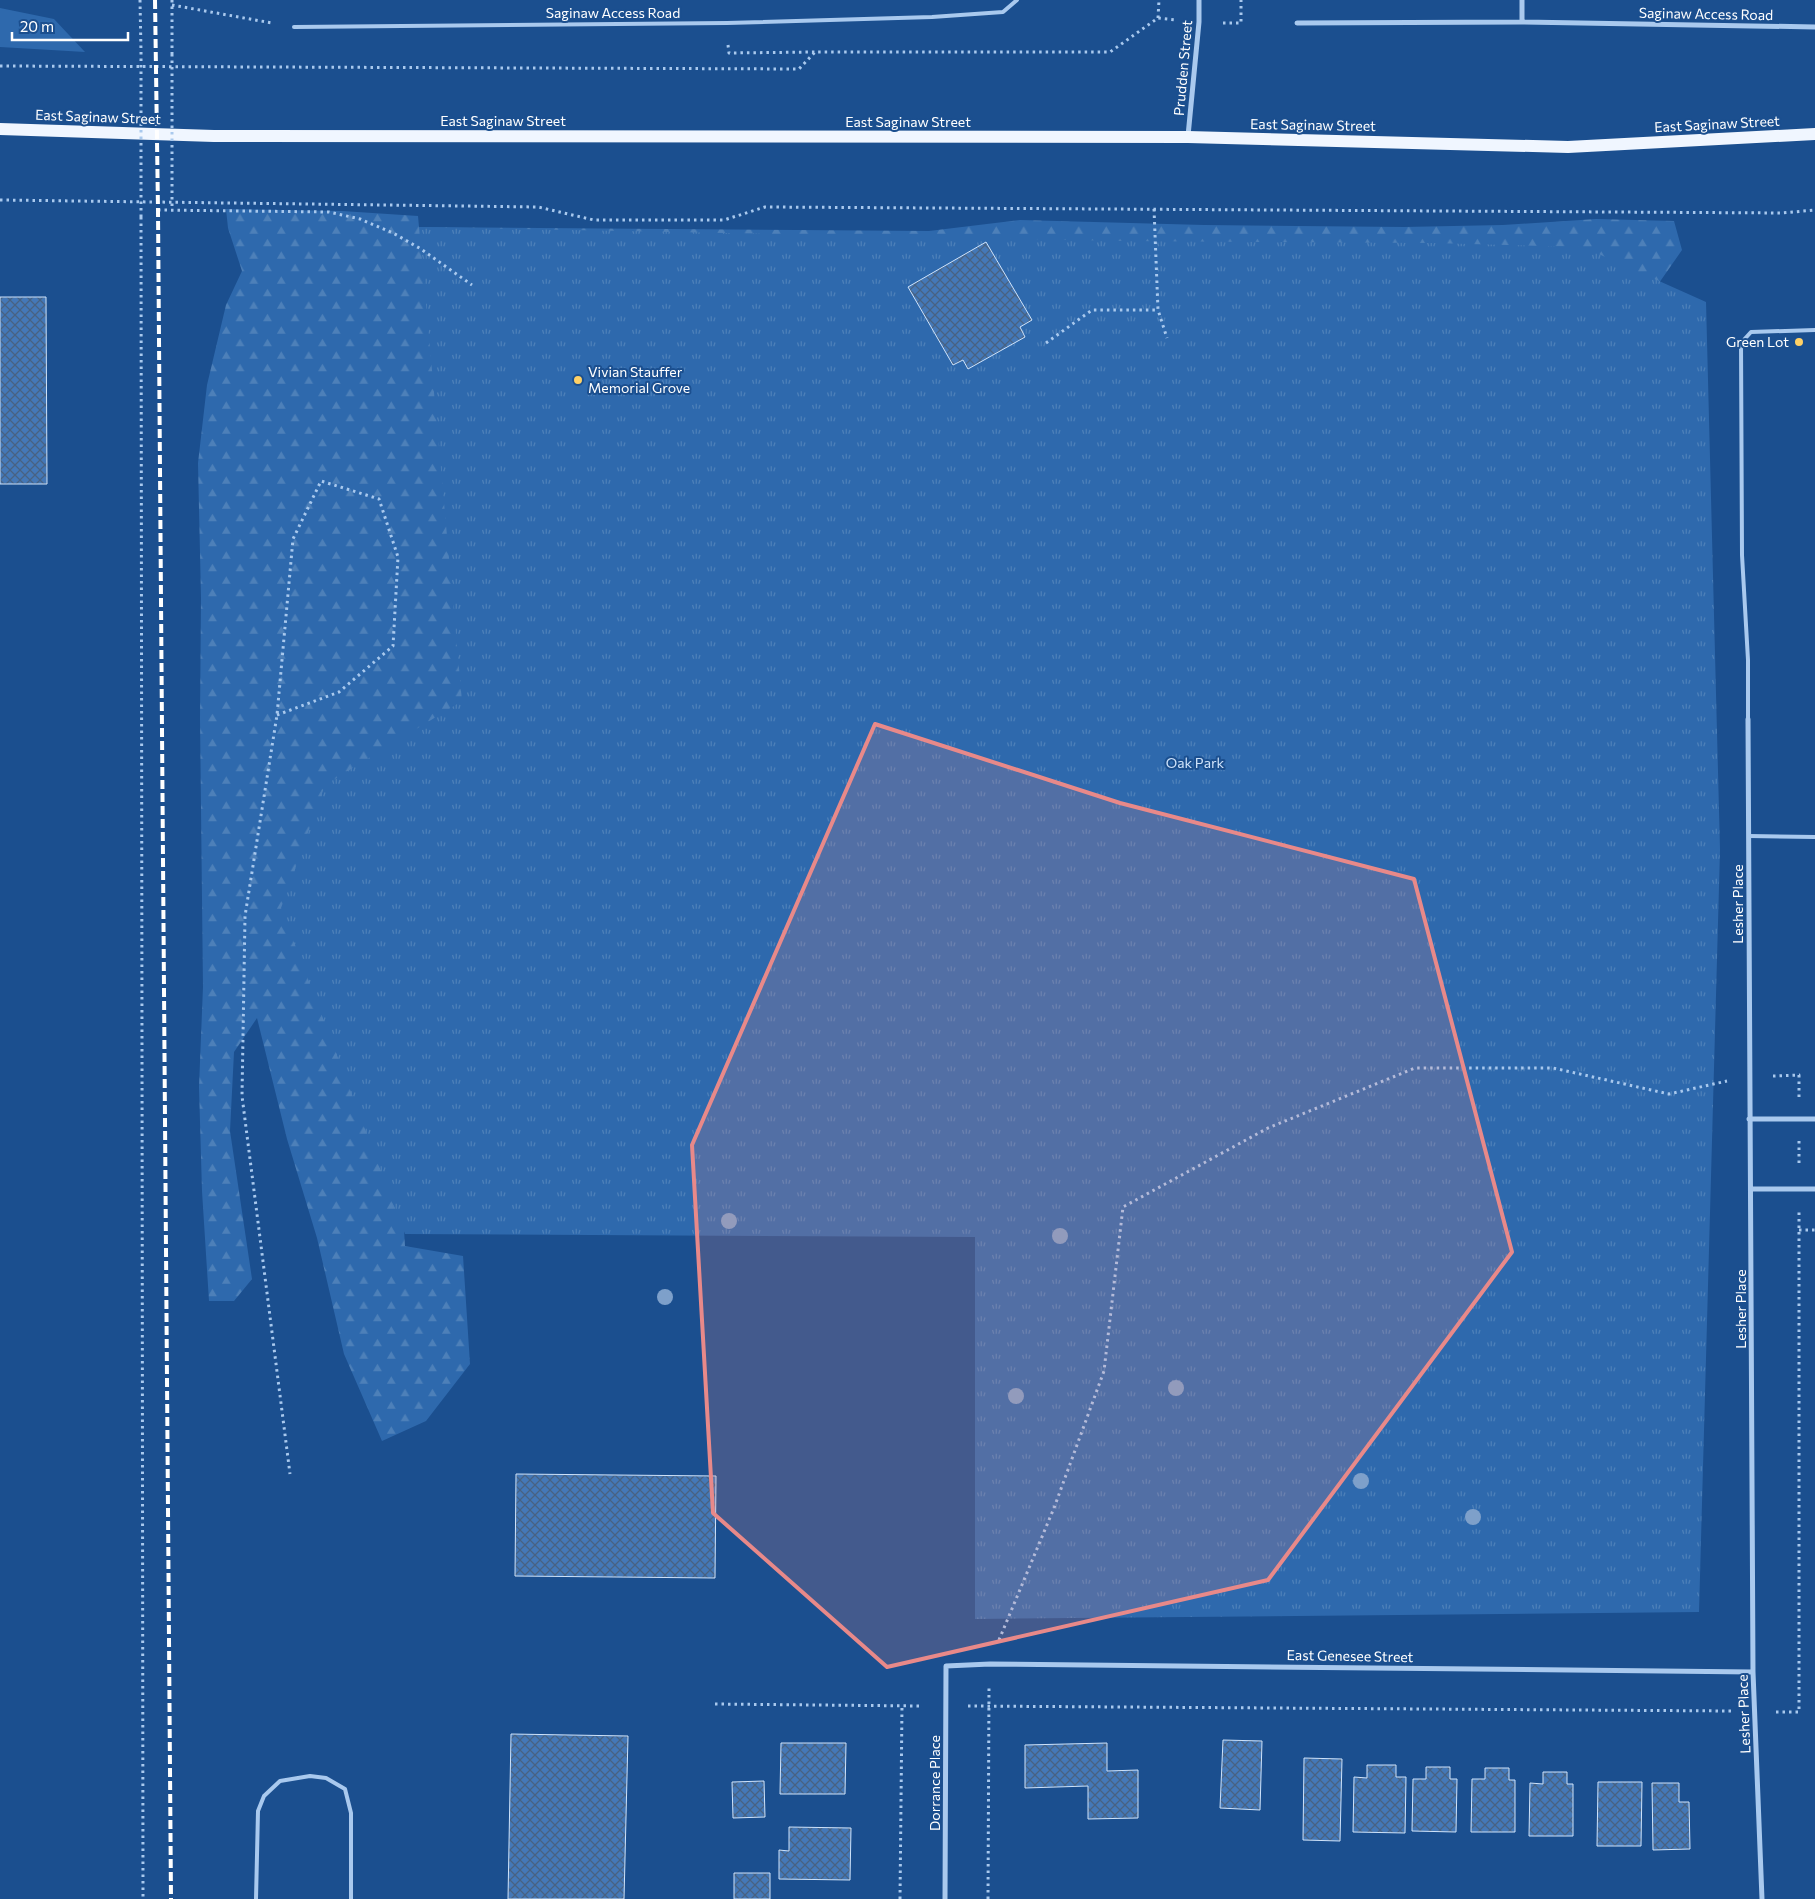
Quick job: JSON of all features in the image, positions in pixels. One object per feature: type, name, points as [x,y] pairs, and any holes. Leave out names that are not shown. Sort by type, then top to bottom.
[{"type":"main road","name":"East Saginaw Street","points":[[0,129],[214,136],[1188,137],[1568,147],[1815,134]]},
{"type":"street","name":"Prudden Street","points":[[1188,137],[1199,22],[1199,0]]},
{"type":"street","points":[[1522,0],[1522,22]]},
{"type":"street","name":"Saginaw Access Road","points":[[1297,23],[1522,22],[1815,27]]},
{"type":"street","name":"Lesher Place","points":[[1748,719],[1749,1120],[1752,1189],[1753,1672],[1762,1899]]},
{"type":"street","points":[[1749,1120],[1815,1120]]},
{"type":"street","points":[[1752,1189],[1815,1189]]},
{"type":"street","name":"East Genesee Street","points":[[946,1666],[990,1664],[1753,1672]]},
{"type":"street","name":"Dorrance Place","points":[[945,1899],[946,1666]]},
{"type":"lane","name":"Saginaw Access Road","points":[[294,27],[727,23],[932,17],[1004,12],[1017,0]]},
{"type":"lane","points":[[1748,719],[1748,660],[1742,555],[1741,343],[1751,332],[1815,330]]},
{"type":"lane","points":[[1749,836],[1815,837]]},
{"type":"lane","points":[[256,1899],[258,1811],[264,1796],[280,1781],[310,1776],[326,1778],[345,1789],[351,1813],[351,1899]]},
{"type":"path","points":[[140,0],[143,1899]]},
{"type":"path","points":[[172,0],[172,210]]},
{"type":"path","points":[[1158,18],[1159,0]]},
{"type":"path","points":[[729,53],[1110,52],[1158,18],[1199,22],[1241,23],[1241,0]]},
{"type":"path","points":[[172,5],[294,27]]},
{"type":"path","points":[[0,66],[800,69],[815,52]]},
{"type":"path","points":[[0,200],[538,207],[594,220],[724,220],[765,207],[1782,213],[1815,210]]},
{"type":"path","points":[[1154,209],[1158,310],[1167,338]]},
{"type":"path","points":[[158,210],[329,212],[360,219],[393,233],[422,249],[472,285]]},
{"type":"path","points":[[1046,343],[1092,310],[1158,310]]},
{"type":"path","points":[[277,715],[339,692],[393,646],[398,557],[379,499],[321,481],[293,539],[277,715],[245,916],[242,1096],[290,1474]]},
{"type":"path","points":[[988,1899],[990,1664],[1054,1508],[1104,1371],[1123,1207],[1268,1128],[1415,1068],[1553,1068],[1669,1094],[1749,1076]]},
{"type":"path","points":[[715,1704],[1799,1712],[1800,1075]]},
{"type":"path","points":[[1800,1230],[1815,1230]]},
{"type":"path","points":[[900,1899],[902,1705]]},
{"type":"highlighted area","points":[[875,724],[1120,803],[1414,879],[1512,1252],[1268,1580],[887,1667],[713,1513],[692,1145]]},
{"type":"green space","points":[[0,8],[54,19],[85,52],[0,47]]},
{"type":"green space","points":[[226,209],[342,211],[418,216],[419,227],[929,231],[1020,220],[1204,225],[1404,227],[1503,225],[1596,219],[1674,221],[1682,250],[1659,283],[402,1199],[405,1246],[463,1256],[470,1364],[426,1421],[382,1441],[344,1354],[317,1238],[287,1139],[257,1018],[234,1052],[230,1131],[252,1279],[234,1301],[209,1301],[202,1191],[199,1087],[203,987],[200,718],[201,598],[198,463],[207,385],[226,305],[242,271],[228,228]]},
{"type":"green space","name":"Oak Park","points":[[419,227],[1123,241],[1432,243],[1583,247],[1706,302],[1720,850],[1699,1612],[975,1619],[975,1237],[405,1234],[281,908],[325,785],[462,701]]},
{"type":"building","points":[[986,242],[1032,320],[1020,327],[1025,337],[968,369],[963,360],[953,365],[908,287]]},
{"type":"building","points":[[0,297],[46,297],[47,484],[0,484]]},
{"type":"building","points":[[516,1474],[716,1476],[715,1578],[515,1576]]},
{"type":"building","points":[[511,1734],[628,1736],[624,1899],[508,1899]]},
{"type":"building","points":[[1223,1740],[1262,1741],[1260,1810],[1220,1808]]},
{"type":"building","points":[[781,1743],[846,1743],[845,1794],[780,1794]]},
{"type":"building","points":[[1107,1743],[1107,1771],[1138,1770],[1138,1818],[1088,1819],[1088,1786],[1025,1788],[1025,1745]]},
{"type":"building","points":[[1304,1758],[1342,1759],[1340,1841],[1303,1840]]},
{"type":"building","points":[[1367,1765],[1396,1765],[1396,1777],[1406,1777],[1405,1833],[1353,1832],[1354,1777],[1367,1778]]},
{"type":"building","points":[[1426,1767],[1450,1767],[1450,1779],[1457,1779],[1456,1832],[1412,1831],[1413,1779],[1426,1779]]},
{"type":"building","points":[[1485,1768],[1509,1768],[1509,1780],[1515,1780],[1515,1832],[1471,1832],[1472,1779],[1485,1779]]},
{"type":"building","points":[[1543,1772],[1567,1772],[1567,1784],[1573,1784],[1573,1836],[1529,1836],[1530,1783],[1543,1784]]},
{"type":"building","points":[[764,1781],[765,1817],[733,1818],[732,1782]]},
{"type":"building","points":[[1598,1782],[1642,1782],[1641,1846],[1597,1846]]},
{"type":"building","points":[[1652,1783],[1679,1783],[1679,1802],[1689,1802],[1690,1849],[1653,1850]]},
{"type":"building","points":[[789,1827],[851,1828],[850,1880],[779,1879],[779,1850],[789,1851]]},
{"type":"building","points":[[734,1873],[770,1873],[770,1899],[734,1899]]},
{"type":"railway","points":[[155,0],[171,1899]]},
{"type":"place","name":"Green Lot","points":[[1799,342]]},
{"type":"place","name":"Vivian Stauffer Memorial Grove","points":[[578,380]]}]
